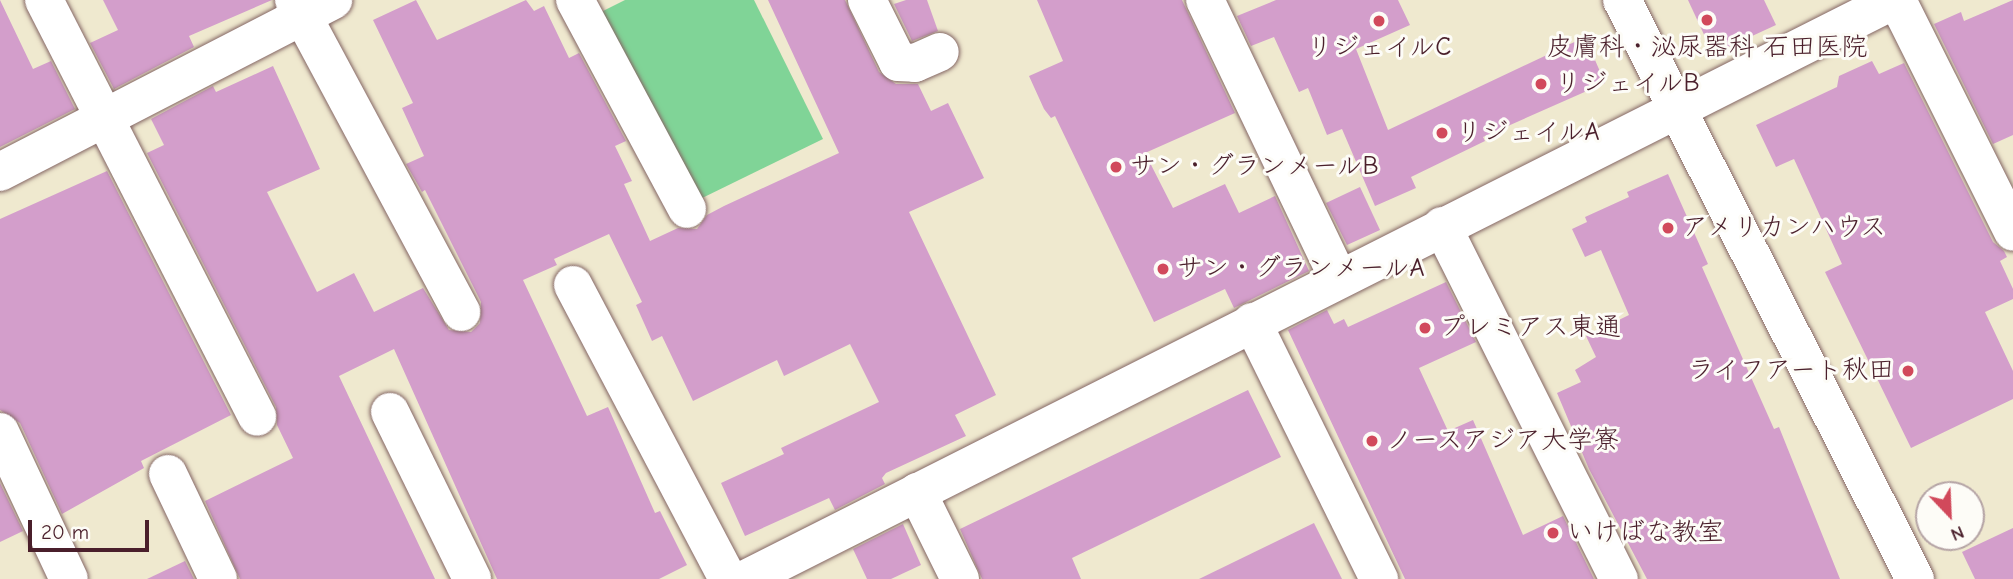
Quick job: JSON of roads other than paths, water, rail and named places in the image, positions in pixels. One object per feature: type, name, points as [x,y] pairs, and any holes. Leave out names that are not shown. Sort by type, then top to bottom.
[{"type":"street","points":[[44,0],[257,417]]},
{"type":"street","points":[[575,0],[687,209]]},
{"type":"street","points":[[867,0],[898,62],[915,63],[940,52]]},
{"type":"street","points":[[1205,0],[1338,278]]},
{"type":"street","points":[[1622,0],[1915,579]]},
{"type":"street","points":[[746,579],[1675,107],[1896,0],[2013,232]]},
{"type":"street","points":[[0,172],[309,5],[461,312]]},
{"type":"street","points":[[1442,226],[1619,579]]},
{"type":"street","points":[[573,285],[728,579]]},
{"type":"street","points":[[1252,322],[1379,579]]},
{"type":"street","points":[[390,412],[472,579]]},
{"type":"street","points":[[0,432],[69,579]]},
{"type":"street","points":[[168,474],[218,579]]},
{"type":"street","points":[[917,492],[960,579]]},
{"type":"place","name":"皮膚科・泌尿器科 石田医院","points":[[1707,20]]},
{"type":"place","name":"リジェイルC","points":[[1379,21]]},
{"type":"place","name":"リジェイルB","points":[[1541,84]]},
{"type":"place","name":"リジェイルA","points":[[1442,133]]},
{"type":"place","name":"サン・グランメールB","points":[[1116,167]]},
{"type":"place","name":"アメリカンハウス","points":[[1668,228]]},
{"type":"place","name":"サン・グランメールA","points":[[1163,269]]},
{"type":"place","name":"プレミアス東通","points":[[1425,328]]},
{"type":"place","name":"ライフアート秋田","points":[[1908,371]]},
{"type":"place","name":"ノースアジア大学寮","points":[[1372,441]]},
{"type":"place","name":"いけばな教室","points":[[1553,533]]}]
